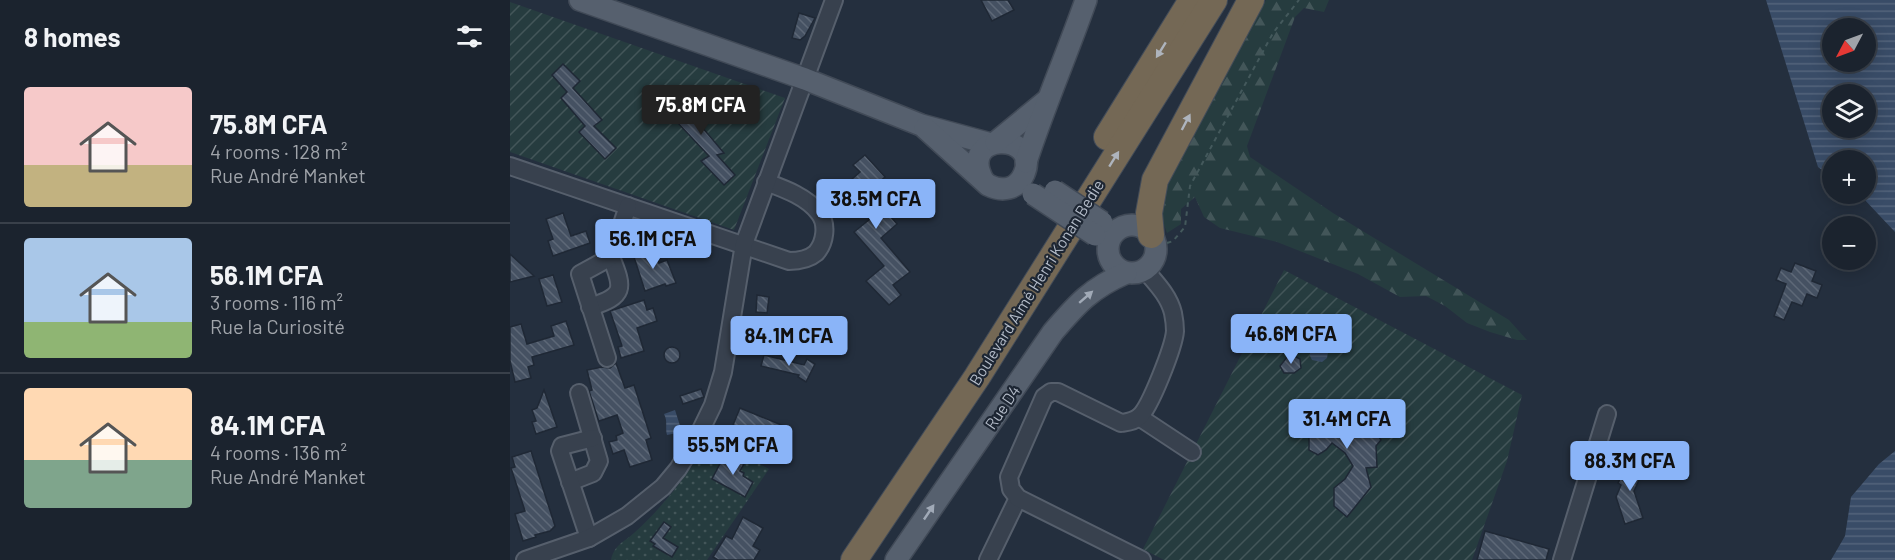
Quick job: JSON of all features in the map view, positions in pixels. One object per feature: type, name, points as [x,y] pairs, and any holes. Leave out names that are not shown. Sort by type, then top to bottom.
[{"type":"highway","name":"Boulevard Aimé Henri Konan Bedie","points":[[836,560],[962,370],[1192,0]]},
{"type":"highway","name":"Boulevard Aimé Henri Konan Bedie","points":[[854,560],[976,377],[1214,0]]},
{"type":"highway","points":[[1153,241],[1149,213],[1155,180],[1251,0]]},
{"type":"main road","points":[[580,0],[805,79],[921,125],[994,143],[1012,144],[1018,148],[1031,177],[1106,233],[1111,261],[1120,270],[1135,271],[1154,260],[1153,241],[1141,227],[1128,225],[1106,233]]},
{"type":"main road","points":[[1031,177],[1046,101],[1069,48],[1086,0]]},
{"type":"main road","points":[[983,180],[978,165],[983,150],[1046,101]]},
{"type":"main road","points":[[921,125],[996,189],[1011,188],[1031,177]]},
{"type":"main road","name":"Rue D4","points":[[896,560],[1053,332],[1082,300],[1104,283],[1135,271]]},
{"type":"street","points":[[525,560],[589,538],[627,516],[648,501],[678,469],[696,440],[713,405],[723,372],[744,244],[834,0]]},
{"type":"street","points":[[510,166],[789,261],[801,261],[815,253],[823,242],[825,229],[821,215],[811,204],[791,192],[766,182]]},
{"type":"street","points":[[590,307],[613,298],[620,287],[620,278],[611,257],[628,206]]},
{"type":"street","points":[[607,358],[580,274],[611,257]]},
{"type":"street","points":[[1135,271],[1167,299],[1173,313],[1175,331],[1172,348],[1146,408],[1132,422],[1121,423],[1058,392],[1051,392],[1044,397],[1009,477],[1011,489],[1018,498],[1142,560]]},
{"type":"street","points":[[570,482],[587,476],[597,468],[598,454],[579,393]]},
{"type":"street","points":[[1562,560],[1607,414]]},
{"type":"street","points":[[1139,417],[1192,452]]},
{"type":"street","points":[[589,538],[560,448],[593,438]]},
{"type":"street","points":[[988,560],[1018,498]]},
{"type":"path","points":[[1153,241],[1173,241],[1185,227],[1190,186],[1274,33],[1299,0]]},
{"type":"green space","points":[[1266,0],[1329,0],[1324,12],[1304,8],[1295,17],[1247,146],[1250,157],[1333,213],[1509,320],[1527,340],[1517,340],[1467,323],[1445,306],[1426,296],[1400,297],[1358,274],[1277,242],[1220,228],[1204,217],[1195,197],[1181,209],[1181,224],[1167,233],[1163,222],[1162,199],[1179,160]]},
{"type":"green space","points":[[510,2],[785,98],[734,230],[510,152]]},
{"type":"green space","points":[[1284,270],[1522,395],[1507,461],[1472,560],[1164,560],[1143,549]]},
{"type":"green space","points":[[710,438],[769,469],[707,560],[611,560],[617,547],[656,511],[676,488]]},
{"type":"water","points":[[1766,0],[1895,0],[1895,232],[1869,204],[1876,204],[1876,150],[1822,150],[1822,170],[1818,167]]},
{"type":"water","points":[[1296,331],[1318,336],[1320,338],[1317,351],[1321,352],[1323,347],[1328,352],[1327,358],[1322,362],[1312,360],[1310,347],[1305,346],[1303,350],[1292,347],[1293,333]]},
{"type":"water","points":[[675,410],[682,432],[667,435],[664,414]]},
{"type":"water","points":[[1895,451],[1895,560],[1831,560],[1845,536],[1851,497],[1879,464]]},
{"type":"building","points":[[981,0],[1008,0],[1014,10],[992,21]]},
{"type":"building","points":[[799,13],[815,18],[805,36],[800,40],[792,38]]},
{"type":"building","points":[[563,64],[580,81],[573,88],[602,120],[594,126],[616,148],[605,159],[579,132],[585,126],[561,98],[567,92],[552,75]]},
{"type":"building","points":[[680,88],[698,110],[707,104],[709,106],[696,120],[724,153],[717,155],[735,175],[724,185],[701,161],[709,156],[677,122],[685,117],[669,99]]},
{"type":"building","points":[[865,155],[885,177],[869,191],[897,224],[881,238],[910,272],[893,285],[901,295],[889,305],[866,281],[884,266],[854,232],[870,219],[843,187],[860,172],[853,165]]},
{"type":"building","points":[[563,213],[571,236],[586,231],[590,243],[553,256],[548,241],[553,239],[546,219]]},
{"type":"building","points":[[654,247],[659,263],[667,260],[676,283],[645,291],[633,254]]},
{"type":"building","points":[[510,254],[534,276],[510,282]]},
{"type":"building","points":[[1795,263],[1816,271],[1812,281],[1822,285],[1817,298],[1807,294],[1802,306],[1792,302],[1784,320],[1774,316],[1786,284],[1776,280],[1781,268],[1791,272]]},
{"type":"building","points":[[553,275],[562,302],[547,306],[539,279]]},
{"type":"building","points":[[757,295],[769,297],[767,313],[756,312]]},
{"type":"building","points":[[644,300],[647,310],[653,308],[657,321],[637,328],[644,351],[621,358],[618,347],[622,346],[610,311]]},
{"type":"building","points":[[566,321],[574,345],[532,357],[534,365],[528,367],[531,378],[515,382],[510,361],[510,327],[521,324],[527,344],[554,336],[551,326]]},
{"type":"building","points":[[672,347],[680,355],[672,363],[664,355]]},
{"type":"building","points":[[764,355],[804,365],[807,359],[815,364],[806,382],[798,377],[799,375],[761,366]]},
{"type":"building","points":[[1292,355],[1300,359],[1301,368],[1294,373],[1284,373],[1280,366],[1287,357]]},
{"type":"building","points":[[616,363],[625,388],[634,385],[651,438],[646,440],[652,460],[630,467],[624,450],[613,454],[609,442],[617,440],[616,436],[623,433],[617,415],[599,422],[589,391],[592,390],[587,370],[610,368]]},
{"type":"building","points":[[701,389],[704,397],[683,404],[680,396]]},
{"type":"building","points":[[544,390],[557,427],[536,434],[532,422],[536,421],[532,410],[537,408]]},
{"type":"building","points":[[1338,402],[1346,416],[1349,410],[1362,427],[1375,416],[1387,430],[1379,437],[1381,440],[1376,446],[1377,467],[1366,468],[1371,487],[1347,517],[1334,506],[1334,488],[1345,479],[1353,466],[1345,453],[1332,443],[1318,455],[1309,450],[1309,430],[1304,423],[1328,403],[1330,410]]},
{"type":"building","points":[[740,408],[791,429],[778,458],[761,451],[766,439],[733,425]]},
{"type":"building","points":[[531,451],[555,526],[550,531],[523,541],[515,514],[525,511],[511,468],[515,467],[512,457]]},
{"type":"building","points":[[725,454],[744,464],[740,471],[744,473],[743,476],[753,482],[745,497],[712,479]]},
{"type":"building","points":[[1630,458],[1646,465],[1634,491],[1643,518],[1625,524],[1616,497],[1621,485],[1618,483]]},
{"type":"building","points":[[743,517],[763,528],[753,546],[760,550],[754,560],[718,560],[713,557],[726,536],[732,539]]},
{"type":"building","points":[[664,522],[671,527],[663,538],[678,547],[672,557],[653,546],[655,544],[650,541]]},
{"type":"building","points":[[1485,531],[1549,549],[1546,560],[1477,560]]}]
